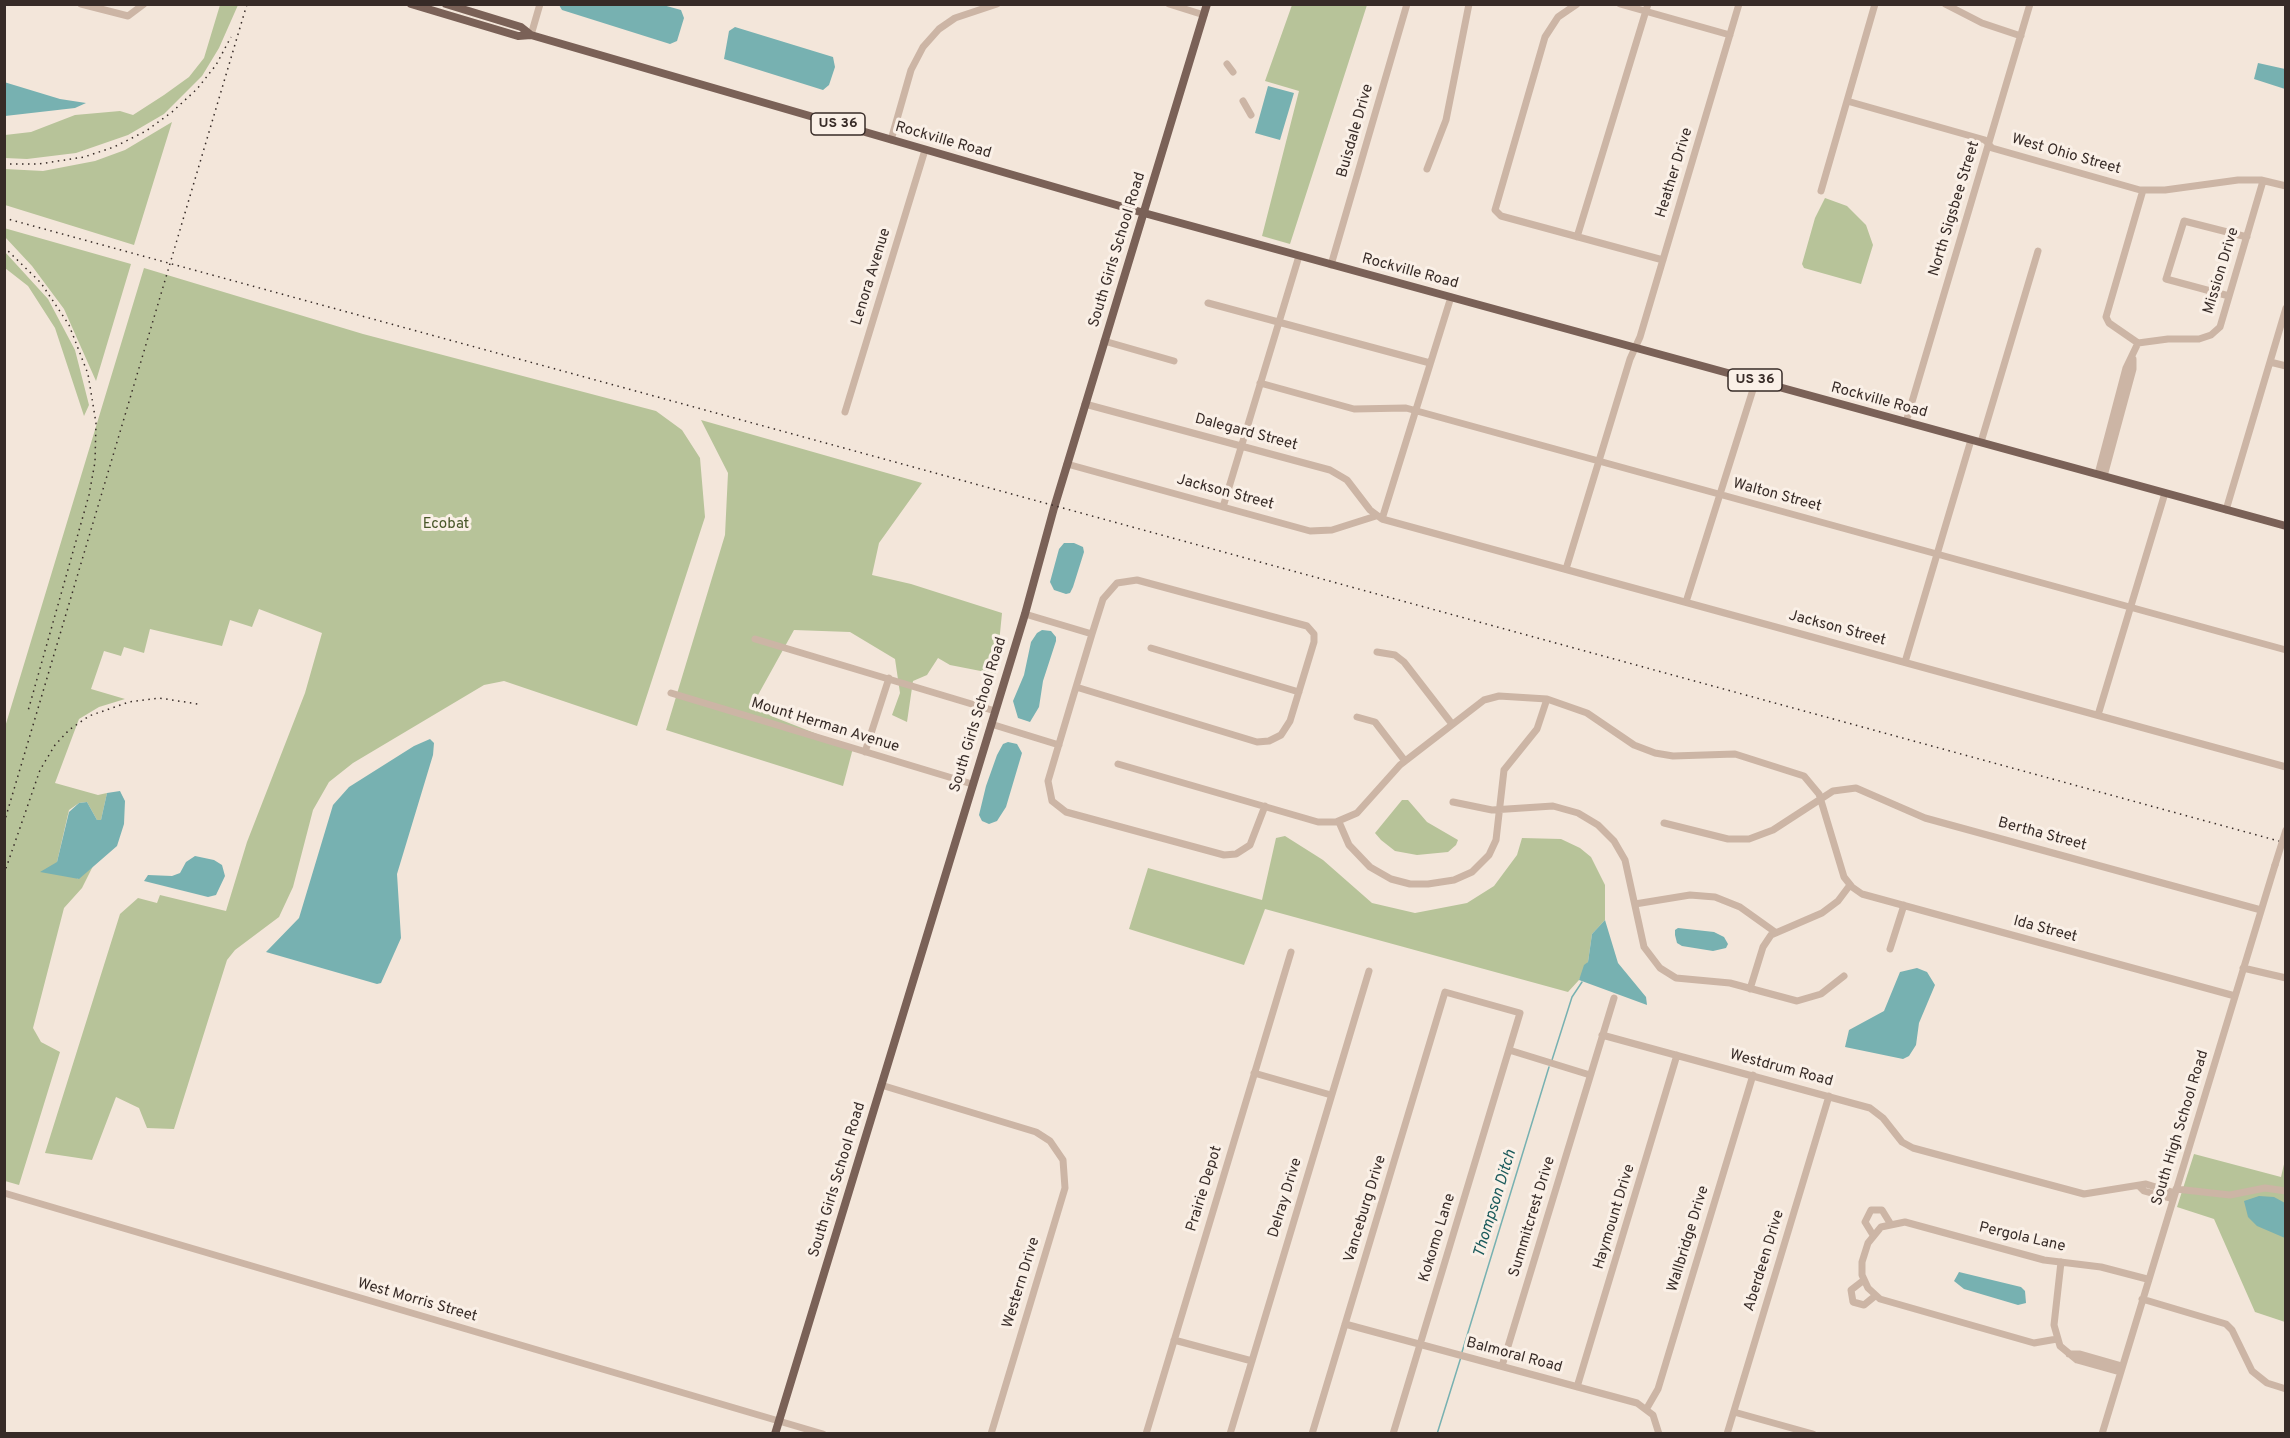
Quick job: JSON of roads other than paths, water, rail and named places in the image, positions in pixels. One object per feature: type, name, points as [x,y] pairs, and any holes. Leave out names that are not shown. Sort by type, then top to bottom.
[{"type":"main road","name":"Rockville Road","points":[[411,4],[518,36],[531,35],[1144,213],[2286,526]]},
{"type":"main road","name":"Rockville Road","points":[[446,4],[521,27],[531,35]]},
{"type":"main road","name":"South Girls School Road","points":[[775,1434],[1025,614],[1067,464],[1207,4]]},
{"type":"street","points":[[81,4],[128,16],[144,4]]},
{"type":"street","points":[[531,35],[540,4]]},
{"type":"street","points":[[891,140],[911,70],[923,47],[939,29],[955,18],[997,4]]},
{"type":"street","points":[[1169,4],[1204,15]]},
{"type":"street","name":"Buisdale Drive","points":[[1331,265],[1407,4]]},
{"type":"street","points":[[1427,169],[1446,123],[1469,4]]},
{"type":"street","points":[[1577,4],[1557,17],[1545,37],[1494,206],[1496,212],[1501,216],[1663,260]]},
{"type":"street","points":[[1620,4],[1647,8],[1730,35]]},
{"type":"street","name":"Heather Drive","points":[[1566,569],[1663,260],[1739,4]]},
{"type":"street","points":[[1821,191],[1875,4]]},
{"type":"street","points":[[1945,4],[1982,23],[2021,36]]},
{"type":"street","name":"North Sigsbee Street","points":[[1906,422],[2030,4]]},
{"type":"street","points":[[1577,237],[1647,8]]},
{"type":"street","points":[[1227,64],[1233,72]]},
{"type":"street","points":[[1243,101],[1251,115]]},
{"type":"street","name":"West Ohio Street","points":[[1847,101],[1985,140],[1992,148],[2143,190],[2165,190],[2238,180],[2263,181],[2286,186]]},
{"type":"street","name":"Lenora Avenue","points":[[845,412],[925,150]]},
{"type":"street","name":"Mission Drive","points":[[2138,343],[2168,339],[2199,339],[2209,336],[2220,327],[2263,181]]},
{"type":"street","points":[[2101,475],[2126,368],[2133,359],[2138,343],[2109,323],[2106,317],[2143,190]]},
{"type":"street","points":[[2229,296],[2166,279],[2184,221],[2247,237]]},
{"type":"street","points":[[1981,442],[2038,251]]},
{"type":"street","points":[[1222,507],[1299,256]]},
{"type":"street","points":[[1379,517],[1450,297]]},
{"type":"street","points":[[1208,303],[1430,363]]},
{"type":"street","points":[[2226,510],[2286,308]]},
{"type":"street","points":[[1104,341],[1174,361]]},
{"type":"street","points":[[2270,362],[2286,366]]},
{"type":"street","points":[[1686,602],[1756,380]]},
{"type":"street","name":"Walton Street","points":[[1260,384],[1354,409],[1373,410],[1396,406],[1415,410],[2286,650]]},
{"type":"street","name":"Dalegard Street","points":[[1085,404],[1339,474],[1353,485],[1379,517]]},
{"type":"street","points":[[1905,662],[1971,440]]},
{"type":"street","name":"Jackson Street","points":[[1067,464],[1317,532],[1379,517],[2286,767]]},
{"type":"street","points":[[2098,715],[2165,493]]},
{"type":"street","points":[[1076,687],[1257,742],[1274,740],[1289,725],[1314,642],[1312,632],[1307,626],[1137,580],[1117,583],[1104,596],[1076,687],[1048,785],[1049,794],[1059,808],[1222,855],[1233,855],[1244,850],[1255,837],[1264,806]]},
{"type":"street","points":[[1025,614],[1092,634]]},
{"type":"street","points":[[755,639],[994,711]]},
{"type":"street","points":[[1151,648],[1299,692]]},
{"type":"street","points":[[1377,652],[1395,655],[1404,662],[1452,724]]},
{"type":"street","points":[[866,752],[889,678]]},
{"type":"street","name":"Mount Herman Avenue","points":[[671,693],[972,784]]},
{"type":"street","points":[[1118,764],[1318,822],[1339,822],[1362,809],[1382,783],[1405,761],[1491,697],[1547,699],[1587,713],[1634,745],[1655,753],[1673,756],[1735,754],[1804,776],[1814,785],[1820,798],[1842,874],[1850,885],[1838,901],[1822,913],[1775,932],[1763,947],[1750,989]]},
{"type":"street","points":[[1339,822],[1346,841],[1377,872],[1401,882],[1428,884],[1462,877],[1483,862],[1496,840],[1504,770],[1537,729],[1547,699]]},
{"type":"street","points":[[1357,717],[1375,722],[1405,761]]},
{"type":"street","points":[[991,724],[1059,745]]},
{"type":"street","name":"Bertha Street","points":[[1664,823],[1728,839],[1749,839],[1773,830],[1820,798],[1840,788],[1859,788],[1925,818],[2261,910]]},
{"type":"street","points":[[1453,802],[1478,809],[1499,810],[1552,806],[1578,813],[1598,825],[1614,841],[1625,860],[1642,943],[1660,968],[1683,980],[1725,982],[1786,1000],[1805,1000],[1821,994],[1844,976]]},
{"type":"street","name":"South High School Road","points":[[2102,1434],[2147,1279],[2286,830]]},
{"type":"street","name":"Ida Street","points":[[1850,885],[1862,894],[2235,996]]},
{"type":"street","points":[[1635,904],[1683,896],[1715,897],[1740,907],[1775,932]]},
{"type":"street","points":[[1890,949],[1904,905]]},
{"type":"street","name":"Prairie Depot","points":[[1146,1434],[1291,952]]},
{"type":"street","points":[[2243,968],[2286,978]]},
{"type":"street","name":"Delray Drive","points":[[1230,1434],[1369,971]]},
{"type":"street","name":"Vanceburg Drive","points":[[1312,1434],[1445,992],[1520,1013],[1509,1050]]},
{"type":"street","points":[[1509,1050],[1590,1075],[1614,998]]},
{"type":"street","name":"Westdrum Road","points":[[1602,1035],[1874,1110],[1900,1139],[1911,1147],[2084,1194],[2139,1186],[2144,1191],[2175,1194],[2230,1195],[2265,1188],[2286,1191]]},
{"type":"street","name":"Kokomo Lane","points":[[1393,1434],[1509,1050]]},
{"type":"street","name":"Haymount Drive","points":[[1578,1387],[1677,1055]]},
{"type":"street","points":[[1254,1073],[1331,1095]]},
{"type":"street","name":"Summitcrest Drive","points":[[1502,1366],[1590,1075]]},
{"type":"street","name":"Wallbridge Drive","points":[[1647,1408],[1658,1389],[1753,1075]]},
{"type":"street","name":"Western Drive","points":[[881,1085],[1036,1132],[1052,1142],[1064,1163],[1065,1188],[991,1434]]},
{"type":"street","name":"Aberdeen Drive","points":[[1727,1434],[1829,1096]]},
{"type":"street","name":"West Morris Street","points":[[4,1193],[823,1434]]},
{"type":"street","name":"Pergola Lane","points":[[1873,1235],[1865,1222],[1871,1210],[1882,1210],[1890,1223]]},
{"type":"street","name":"Pergola Lane","points":[[1864,1280],[1862,1265],[1865,1252],[1873,1235],[1890,1223],[1909,1223],[2061,1262],[2101,1267],[2147,1279]]},
{"type":"street","points":[[2061,1262],[2054,1324],[2057,1339],[2077,1360],[2121,1369]]},
{"type":"street","points":[[1875,1296],[1864,1305],[1853,1302],[1851,1290],[1864,1280],[1875,1296],[2034,1343],[2057,1339]]},
{"type":"street","points":[[2142,1299],[2226,1324],[2232,1330],[2252,1371],[2267,1383],[2286,1389]]},
{"type":"street","name":"Balmoral Road","points":[[1345,1324],[1647,1408]]},
{"type":"street","points":[[1174,1340],[1252,1361]]},
{"type":"street","points":[[1647,1408],[1657,1422],[1659,1434]]},
{"type":"street","points":[[1734,1412],[1813,1434]]},
{"type":"water","points":[[559,5],[663,5],[681,10],[684,18],[677,41],[670,44],[562,10]]},
{"type":"water","points":[[735,27],[833,57],[835,67],[829,85],[823,90],[724,59],[729,31]]},
{"type":"water","points":[[2258,63],[2285,69],[2285,89],[2254,79]]},
{"type":"water","points":[[4,82],[60,99],[86,103],[75,108],[5,116]]},
{"type":"water","points":[[1268,86],[1294,93],[1280,140],[1255,133]]},
{"type":"water","points":[[1064,543],[1074,543],[1083,547],[1084,552],[1073,587],[1070,593],[1066,594],[1054,590],[1050,582],[1059,549]]},
{"type":"water","points":[[1042,630],[1051,631],[1056,641],[1043,681],[1039,707],[1030,722],[1018,718],[1013,701],[1024,675],[1031,642]]},
{"type":"water","points":[[430,739],[434,743],[433,755],[397,874],[401,938],[381,983],[377,984],[266,952],[299,918],[333,805],[349,787],[414,746]]},
{"type":"water","points":[[1008,742],[1017,744],[1022,753],[1006,807],[997,821],[989,824],[982,821],[979,815],[997,755],[1003,744]]},
{"type":"water","points":[[120,791],[125,801],[124,824],[117,846],[79,879],[40,872],[57,862],[69,812],[79,803],[87,802],[97,820],[101,820],[107,793]]},
{"type":"water","points":[[195,856],[214,860],[222,865],[225,876],[216,895],[208,897],[144,881],[148,875],[172,876],[180,873],[186,862]]},
{"type":"water","points":[[1605,920],[1618,963],[1646,997],[1647,1005],[1579,980],[1584,965],[1588,962],[1592,934]]},
{"type":"water","points":[[1678,928],[1714,932],[1724,937],[1728,944],[1726,948],[1713,951],[1682,946],[1677,943],[1675,935],[1675,930]]},
{"type":"water","points":[[1917,968],[1927,972],[1935,985],[1919,1023],[1916,1045],[1909,1056],[1903,1059],[1845,1047],[1849,1030],[1884,1011],[1900,972]]},
{"type":"water","points":[[2259,1196],[2274,1197],[2285,1203],[2285,1238],[2257,1226],[2248,1217],[2244,1201]]},
{"type":"water","points":[[1959,1272],[2021,1287],[2025,1291],[2026,1303],[2018,1305],[1964,1289],[1954,1281]]},
{"type":"waterway","name":"Thompson Ditch","points":[[1552,1060],[1572,997],[1582,982]]},
{"type":"waterway","name":"Thompson Ditch","points":[[1462,1352],[1549,1067]]},
{"type":"waterway","name":"Thompson Ditch","points":[[1437,1434],[1461,1357]]},
{"type":"railway","points":[[4,823],[247,4]]},
{"type":"railway","points":[[4,164],[39,164],[84,157],[114,147],[146,131],[172,112],[197,89],[216,65],[231,37]]},
{"type":"railway","points":[[4,218],[2286,843]]},
{"type":"railway","points":[[4,247],[41,283],[69,325],[88,374],[96,423],[95,462],[89,495],[28,711]]},
{"type":"railway","points":[[4,874],[40,770],[55,745],[69,730],[89,716],[129,702],[159,698],[198,704]]},
{"type":"park label","name":"Ecobat","points":[[446,525]]}]
